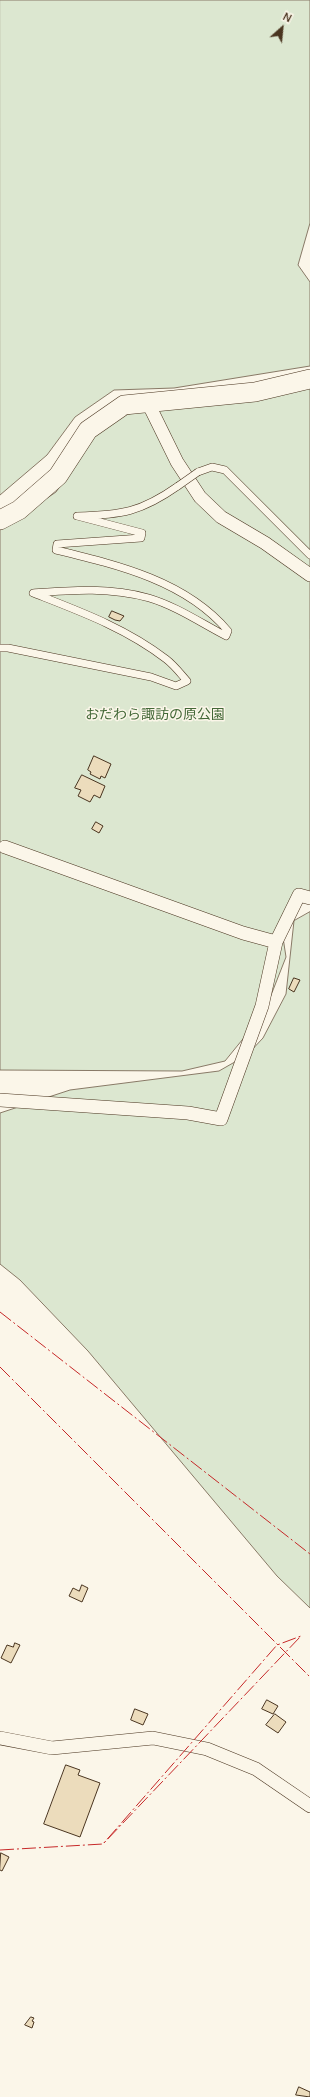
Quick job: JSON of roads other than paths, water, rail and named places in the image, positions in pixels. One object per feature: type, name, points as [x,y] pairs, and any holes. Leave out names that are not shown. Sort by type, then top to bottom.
[{"type":"street","points":[[0,520],[20,510],[58,476],[88,430],[124,405],[255,392],[310,379]]},
{"type":"street","points":[[148,403],[177,462],[200,497],[221,517],[265,544],[310,575]]},
{"type":"street","points":[[5,847],[243,933],[276,942]]},
{"type":"street","points":[[0,1100],[188,1113],[221,1119],[262,1006],[276,942],[299,895],[310,898]]},
{"type":"street","points":[[0,1738],[52,1748],[153,1738],[207,1749],[256,1769],[310,1806]]},
{"type":"lane","points":[[0,648],[8,648],[151,677],[176,686],[187,681],[166,659],[134,637],[98,618],[33,593],[81,589],[117,591],[150,598],[183,612],[226,636],[228,631],[217,618],[202,605],[158,580],[99,560],[56,550],[56,544],[141,538],[142,533],[77,516],[111,515],[139,509],[178,486],[198,472],[212,467],[225,470],[310,555]]},
{"type":"park label","name":"おだわら諏訪の原公園","points":[[155,715]]}]
